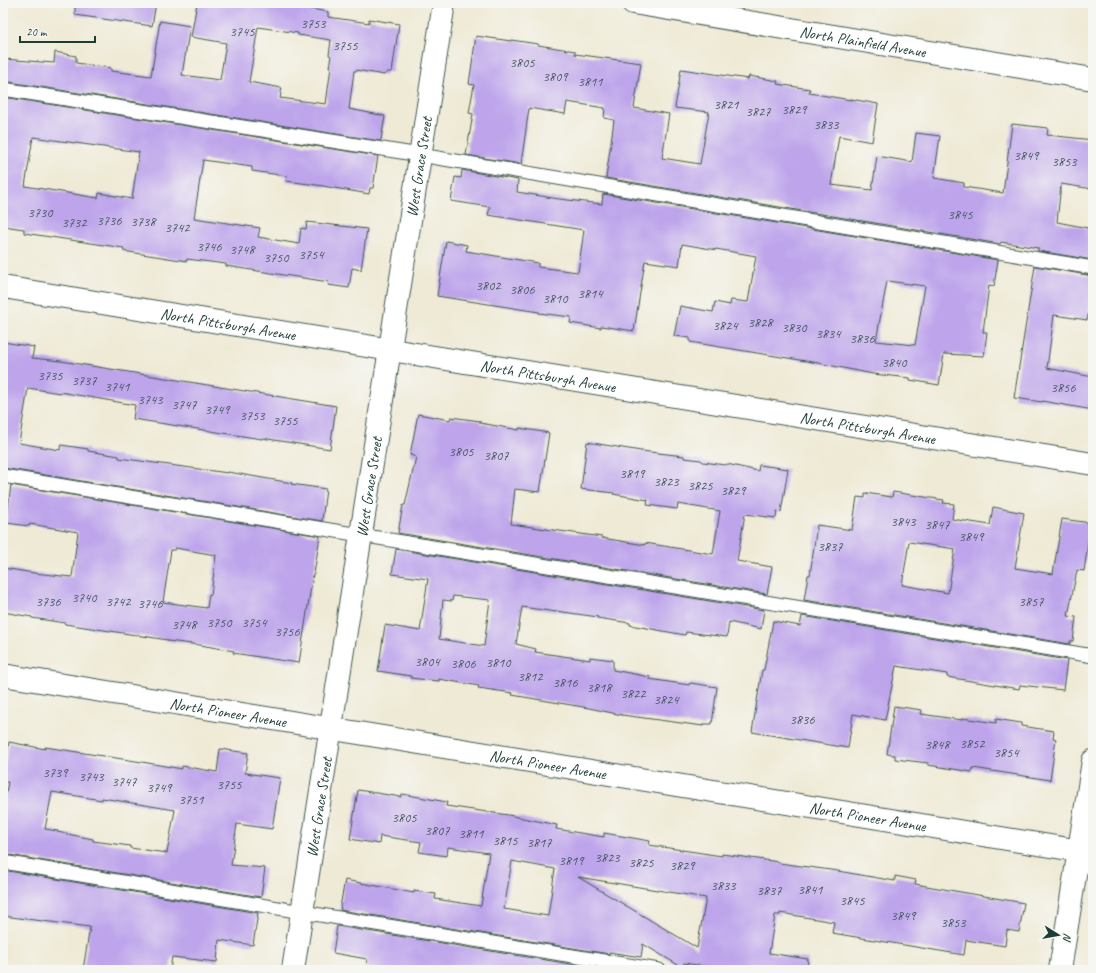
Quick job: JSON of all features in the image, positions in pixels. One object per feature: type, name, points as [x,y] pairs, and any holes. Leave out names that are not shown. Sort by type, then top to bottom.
[{"type":"street","name":"West Grace Street","points":[[293,970],[444,3]]},
{"type":"street","name":"North Plainfield Avenue","points":[[633,3],[1093,79]]},
{"type":"street","name":"North Pittsburgh Avenue","points":[[3,287],[1093,464]]},
{"type":"street","name":"North Pioneer Avenue","points":[[3,675],[1086,852]]},
{"type":"street","points":[[1060,970],[1086,852],[1093,760]]},
{"type":"lane","points":[[3,89],[420,156],[1093,268]]},
{"type":"lane","points":[[3,476],[1093,656]]},
{"type":"lane","points":[[3,862],[658,970]]},
{"type":"building","points":[[75,3],[156,3],[152,26],[75,15]]},
{"type":"building","points":[[197,3],[282,3],[328,12],[328,17],[369,23],[369,19],[399,24],[392,72],[387,72],[384,75],[356,70],[354,71],[349,109],[385,116],[381,140],[3,81],[3,59],[54,63],[55,52],[76,56],[76,63],[111,68],[111,71],[151,76],[160,21],[190,26],[182,75],[220,80],[226,43],[191,37]],"holes":[[[258,27],[298,33],[298,35],[331,40],[329,55],[331,56],[329,67],[331,67],[326,104],[280,98],[282,88],[249,82]]]},
{"type":"building","points":[[476,36],[538,44],[575,51],[575,54],[641,63],[634,108],[669,114],[662,158],[700,164],[709,112],[675,108],[681,69],[748,79],[749,76],[778,81],[777,84],[810,89],[809,93],[878,104],[872,142],[839,136],[831,185],[872,190],[877,156],[912,162],[916,133],[940,136],[934,178],[964,183],[964,187],[1003,193],[1012,124],[1048,128],[1047,135],[1093,140],[1093,189],[1061,184],[1057,222],[1093,229],[1093,260],[1038,251],[1038,248],[1001,242],[1000,244],[606,178],[614,120],[604,118],[605,108],[567,102],[565,114],[529,108],[521,164],[466,155],[473,114],[469,113],[474,85],[469,84]]},
{"type":"building","points":[[3,97],[378,156],[373,188],[370,188],[369,194],[286,181],[287,176],[252,171],[252,167],[203,160],[194,218],[260,228],[258,237],[299,244],[301,228],[306,229],[307,222],[367,229],[361,270],[352,268],[349,288],[328,285],[329,282],[226,266],[226,264],[187,259],[187,261],[123,251],[124,248],[24,233],[24,229],[3,226]],"holes":[[[33,137],[139,152],[132,199],[99,193],[98,198],[25,186]]]},
{"type":"building","points":[[462,170],[518,180],[517,192],[602,204],[603,194],[998,260],[994,286],[989,285],[983,332],[987,332],[984,356],[944,354],[939,385],[910,380],[910,378],[873,374],[818,363],[690,342],[690,338],[674,336],[680,306],[713,312],[715,302],[730,305],[731,300],[748,302],[756,256],[682,244],[679,266],[645,261],[634,331],[570,323],[571,317],[437,296],[446,241],[467,245],[466,251],[538,263],[538,267],[578,272],[584,230],[488,215],[490,207],[451,201],[455,177],[461,178]],"holes":[[[887,281],[925,286],[915,345],[876,341]]]},
{"type":"building","points":[[1035,266],[1093,276],[1093,289],[1087,320],[1054,315],[1047,368],[1093,377],[1093,410],[1042,401],[1014,398]]},
{"type":"building","points":[[3,342],[34,347],[32,358],[61,361],[336,406],[330,449],[133,419],[135,405],[28,388],[19,443],[60,450],[61,445],[88,449],[88,451],[119,456],[119,458],[228,472],[326,489],[322,521],[3,468]]},
{"type":"building","points":[[418,414],[450,420],[451,417],[480,421],[480,423],[519,430],[519,428],[549,433],[540,492],[515,489],[511,524],[602,537],[645,545],[645,543],[713,554],[720,511],[678,504],[677,509],[647,505],[648,500],[613,494],[614,493],[581,489],[587,442],[684,456],[684,458],[701,460],[703,462],[727,464],[758,471],[759,465],[788,469],[781,512],[777,511],[776,518],[745,514],[737,561],[772,567],[767,594],[398,533],[403,505],[405,505],[416,457],[410,455]]},
{"type":"building","points":[[11,485],[320,536],[299,663],[233,653],[234,651],[65,624],[3,612],[3,568],[72,577],[78,532],[30,524],[29,526],[6,523]],"holes":[[[175,548],[216,555],[211,595],[209,594],[207,608],[163,602],[171,550],[175,550]]]},
{"type":"building","points":[[893,492],[944,500],[943,503],[954,504],[952,519],[990,525],[993,507],[1024,513],[1015,568],[1053,574],[1062,519],[1091,523],[1084,571],[1077,570],[1068,616],[1076,617],[1073,641],[1070,641],[1070,644],[804,600],[808,575],[810,575],[817,525],[852,530],[857,497],[865,498],[865,493],[892,497]],"holes":[[[909,542],[955,549],[948,593],[902,585]]]},
{"type":"building","points":[[396,549],[764,610],[761,629],[729,622],[727,637],[686,632],[685,635],[630,625],[630,623],[597,618],[598,617],[522,607],[516,644],[536,649],[535,652],[590,660],[590,657],[613,660],[613,670],[650,677],[649,679],[689,685],[690,683],[717,687],[712,724],[703,724],[703,726],[622,715],[512,695],[513,693],[478,688],[479,686],[439,679],[439,681],[411,678],[411,676],[378,671],[385,625],[420,631],[428,579],[392,574]],"holes":[[[453,596],[490,600],[484,646],[439,639],[443,600],[452,601]]]},
{"type":"building","points":[[802,616],[1067,660],[1063,690],[1020,685],[1019,689],[947,677],[947,674],[896,666],[885,720],[853,714],[848,748],[752,732],[762,670],[764,670],[773,621],[800,626]]},
{"type":"building","points":[[894,706],[922,710],[921,714],[996,723],[996,719],[1021,723],[1021,726],[1054,731],[1053,738],[1056,739],[1050,780],[973,768],[972,772],[928,765],[928,763],[895,759],[895,755],[887,754]]},
{"type":"building","points":[[9,742],[45,749],[45,747],[182,769],[182,766],[217,772],[220,749],[248,753],[245,773],[280,778],[272,829],[237,824],[231,865],[265,868],[261,897],[3,854],[3,810],[8,782],[3,782]],"holes":[[[52,792],[102,800],[102,798],[175,810],[167,853],[93,841],[93,839],[45,829]]]},
{"type":"building","points":[[358,790],[401,797],[402,794],[447,802],[446,806],[508,815],[557,825],[556,829],[604,837],[604,833],[650,841],[649,845],[722,856],[722,854],[779,862],[895,881],[895,876],[916,880],[915,884],[1024,903],[1019,932],[1007,930],[1005,946],[966,940],[964,955],[832,933],[834,922],[780,913],[780,915],[775,915],[769,953],[808,959],[807,970],[730,970],[684,963],[683,968],[643,944],[641,957],[609,952],[609,954],[340,910],[345,880],[414,893],[414,891],[436,894],[435,899],[481,906],[489,853],[448,847],[447,856],[419,852],[421,842],[380,836],[379,844],[350,839]],"holes":[[[512,861],[555,869],[548,916],[504,909]],[[578,877],[706,898],[697,948]]]},
{"type":"building","points":[[3,870],[258,913],[253,945],[219,940],[217,962],[172,957],[170,970],[83,970],[90,927],[3,916]]},
{"type":"building","points":[[337,926],[607,970],[385,970],[366,968],[367,959],[333,953]]}]
